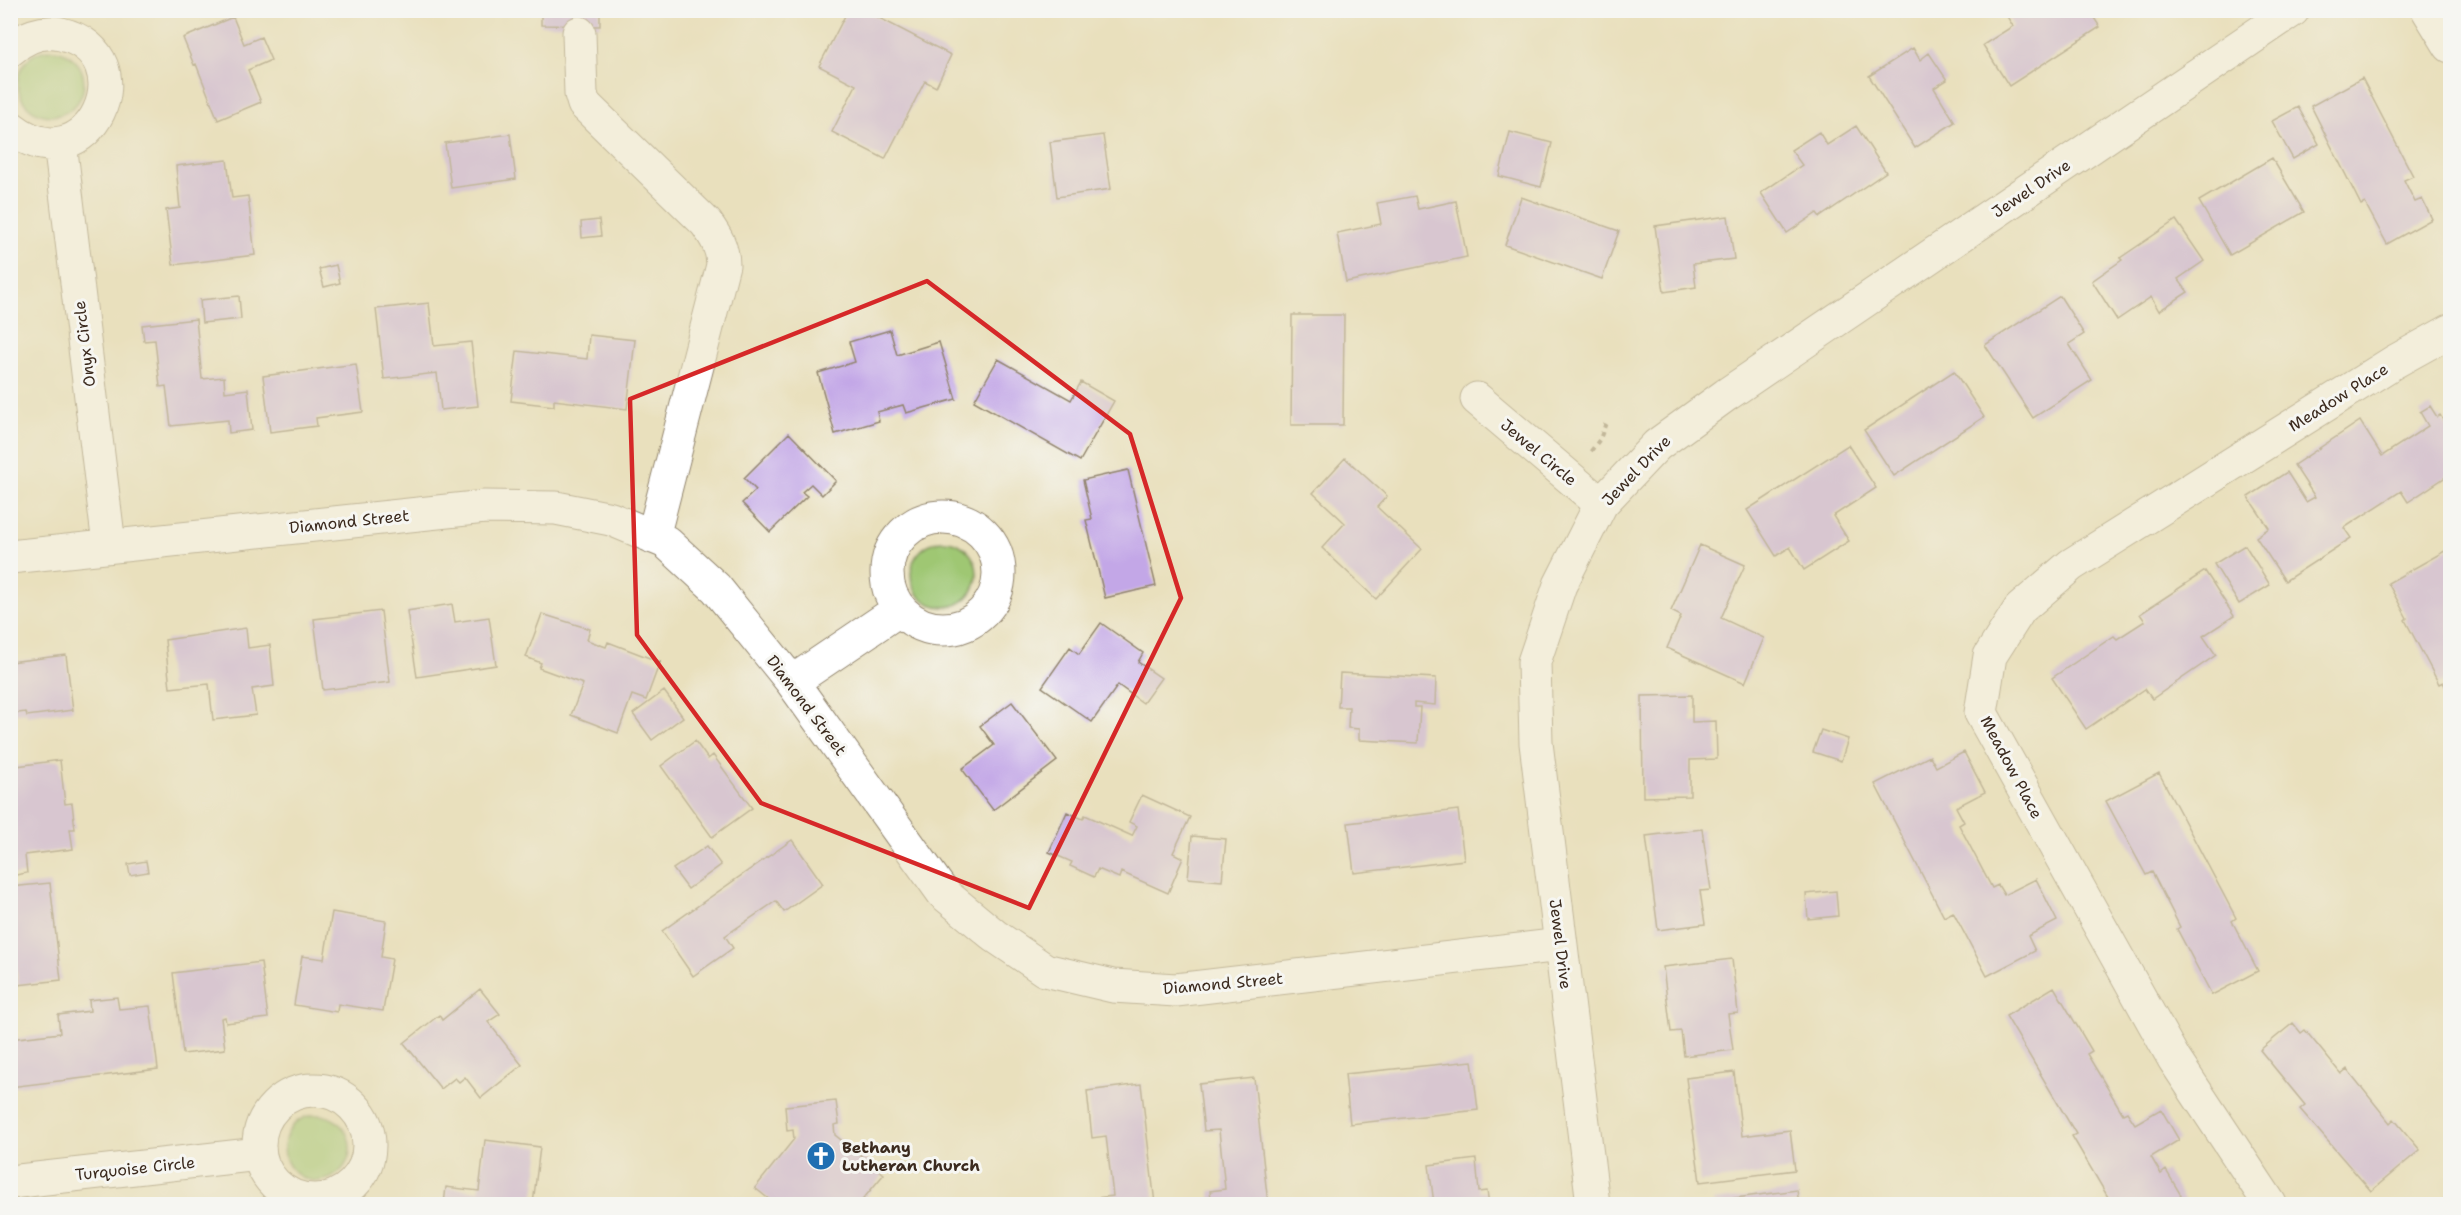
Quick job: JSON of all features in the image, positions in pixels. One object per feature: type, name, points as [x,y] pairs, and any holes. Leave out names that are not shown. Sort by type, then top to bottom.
[{"type":"street","name":"Jewel Drive","points":[[1593,1204],[1536,743],[1534,662],[1560,585],[1601,504],[1657,445],[1726,394],[2293,10]]},
{"type":"street","points":[[2428,10],[2451,46]]},
{"type":"street","points":[[10,50],[35,34],[53,32],[70,36],[86,45],[97,59],[104,75],[105,94],[101,111],[91,126],[77,137],[60,143],[41,143],[24,137],[10,127]]},
{"type":"street","points":[[579,33],[581,94],[584,104],[706,223],[715,235],[723,255],[723,265],[653,537]]},
{"type":"street","name":"Onyx Circle","points":[[60,143],[109,545]]},
{"type":"street","name":"Meadow Place","points":[[2270,1204],[2174,1059],[1981,713],[1990,656],[2020,609],[2071,565],[2394,362],[2451,332]]},
{"type":"street","name":"Jewel Circle","points":[[1477,399],[1601,504]]},
{"type":"street","name":"Diamond Street","points":[[10,557],[485,507],[556,508],[611,519],[666,542],[716,588],[792,682],[943,893],[995,936],[1045,969],[1113,987],[1176,990],[1561,945]]},
{"type":"street","points":[[792,682],[900,609]]},
{"type":"street","name":"Turquoise Circle","points":[[10,1182],[260,1154]]},
{"type":"highlighted area","points":[[927,281],[1130,434],[1181,598],[1029,908],[761,803],[637,635],[630,399]]},
{"type":"green space","points":[[51,50],[64,52],[74,60],[82,70],[84,83],[82,96],[74,106],[64,114],[51,116],[38,114],[28,106],[20,96],[18,83],[20,70],[28,60],[38,52]]},
{"type":"green space","points":[[944,541],[957,544],[967,551],[974,561],[977,574],[974,587],[967,597],[957,604],[944,607],[931,604],[921,597],[914,587],[911,574],[914,561],[921,551],[931,544]]},
{"type":"green space","points":[[310,1115],[324,1115],[336,1120],[345,1129],[350,1148],[348,1161],[341,1172],[324,1181],[310,1181],[298,1176],[289,1167],[284,1155],[284,1141],[289,1129],[298,1120]]},
{"type":"building","points":[[541,10],[600,10],[600,26],[541,25]]},
{"type":"building","points":[[848,10],[864,10],[951,55],[936,87],[925,81],[885,159],[832,132],[856,85],[819,66]]},
{"type":"building","points":[[2003,10],[2089,10],[2100,27],[2009,86],[1983,45],[2013,26]]},
{"type":"building","points":[[233,17],[244,44],[261,37],[271,60],[248,70],[261,102],[218,120],[183,38]]},
{"type":"building","points":[[1913,48],[1920,60],[1929,53],[1947,80],[1934,88],[1955,122],[1915,148],[1869,76]]},
{"type":"building","points":[[2362,78],[2413,176],[2404,180],[2415,202],[2422,199],[2432,219],[2387,244],[2365,203],[2361,205],[2311,106]]},
{"type":"building","points":[[2298,107],[2319,144],[2293,159],[2272,121]]},
{"type":"building","points":[[1856,126],[1886,172],[1820,217],[1817,213],[1787,233],[1761,193],[1802,165],[1791,150],[1819,132],[1827,145]]},
{"type":"building","points":[[1510,132],[1552,143],[1541,187],[1499,176]]},
{"type":"building","points":[[510,134],[516,179],[451,188],[445,143]]},
{"type":"building","points":[[1103,135],[1111,189],[1057,197],[1050,142]]},
{"type":"building","points":[[2272,158],[2304,212],[2230,255],[2199,201]]},
{"type":"building","points":[[227,160],[232,198],[248,196],[255,255],[173,265],[166,210],[180,208],[176,166]]},
{"type":"building","points":[[1415,196],[1418,209],[1456,201],[1467,257],[1346,282],[1337,233],[1381,224],[1377,203]]},
{"type":"building","points":[[1521,197],[1619,231],[1602,279],[1505,245]]},
{"type":"building","points":[[1728,216],[1734,259],[1693,264],[1696,287],[1664,292],[1655,226]]},
{"type":"building","points":[[599,220],[601,236],[582,238],[581,222]]},
{"type":"building","points":[[2176,220],[2204,261],[2178,279],[2188,292],[2159,311],[2151,297],[2117,320],[2092,281],[2122,260],[2120,258]]},
{"type":"building","points":[[336,265],[340,283],[324,287],[319,269]]},
{"type":"building","points":[[239,296],[241,319],[202,323],[200,300]]},
{"type":"building","points":[[2060,296],[2084,334],[2069,344],[2092,380],[2033,418],[1985,345]]},
{"type":"building","points":[[429,303],[434,346],[471,342],[478,406],[441,410],[437,373],[384,379],[376,309]]},
{"type":"building","points":[[1292,315],[1344,315],[1343,425],[1291,425]]},
{"type":"building","points":[[196,319],[202,379],[224,377],[225,392],[248,389],[252,430],[229,433],[228,420],[171,426],[166,386],[160,387],[155,340],[144,341],[142,325]]},
{"type":"building","points":[[890,330],[897,355],[939,342],[956,399],[906,413],[903,405],[877,412],[879,421],[835,434],[818,373],[855,362],[849,342]]},
{"type":"building","points":[[589,335],[635,340],[627,409],[554,400],[554,406],[511,401],[517,351],[587,359]]},
{"type":"building","points":[[998,359],[1071,400],[1081,382],[1114,401],[1080,461],[974,401]]},
{"type":"building","points":[[356,364],[363,412],[316,418],[317,426],[270,432],[263,376]]},
{"type":"building","points":[[1954,371],[1984,417],[1894,476],[1864,430]]},
{"type":"building","points":[[2430,406],[2437,417],[2440,415],[2450,431],[2450,474],[2408,502],[2401,491],[2344,528],[2351,538],[2285,581],[2256,537],[2269,528],[2248,497],[2287,472],[2306,502],[2315,497],[2294,465],[2360,421],[2382,456],[2428,426],[2420,412]]},
{"type":"building","points":[[789,433],[836,481],[822,495],[811,484],[802,492],[807,496],[770,532],[742,503],[756,490],[744,478]]},
{"type":"building","points":[[1848,445],[1876,488],[1833,516],[1849,541],[1804,570],[1790,547],[1776,556],[1747,510]]},
{"type":"building","points":[[1345,458],[1387,496],[1377,507],[1422,549],[1376,599],[1322,548],[1345,523],[1313,493]]},
{"type":"building","points":[[1128,470],[1156,586],[1105,598],[1086,520],[1092,519],[1083,480]]},
{"type":"building","points":[[1700,545],[1745,565],[1721,618],[1764,638],[1745,683],[1667,648],[1681,616],[1671,611]]},
{"type":"building","points":[[2245,545],[2270,585],[2239,604],[2214,564]]},
{"type":"building","points":[[2450,548],[2450,696],[2443,682],[2439,684],[2388,583]]},
{"type":"building","points":[[2205,571],[2234,616],[2203,636],[2216,655],[2152,699],[2145,689],[2086,729],[2052,678],[2114,636],[2117,639],[2145,621],[2140,614]]},
{"type":"building","points":[[452,604],[455,622],[489,617],[496,665],[417,677],[407,611]]},
{"type":"building","points":[[381,611],[390,682],[323,690],[314,619]]},
{"type":"building","points":[[542,614],[590,629],[587,640],[606,647],[608,642],[660,662],[646,700],[632,695],[618,733],[571,715],[583,684],[539,668],[541,663],[526,657]]},
{"type":"building","points":[[1101,623],[1143,653],[1138,662],[1161,678],[1143,703],[1118,685],[1092,722],[1042,687],[1070,647],[1079,654]]},
{"type":"building","points":[[246,628],[248,648],[270,645],[274,686],[252,689],[256,715],[213,720],[209,684],[170,688],[165,640]]},
{"type":"building","points":[[66,655],[73,710],[27,716],[26,712],[10,714],[10,662]]},
{"type":"building","points":[[1340,673],[1436,678],[1435,705],[1414,703],[1414,707],[1420,707],[1418,743],[1359,740],[1359,729],[1348,728],[1349,707],[1338,707]]},
{"type":"building","points":[[664,691],[683,717],[652,740],[633,714]]},
{"type":"building","points":[[1692,695],[1692,722],[1716,721],[1717,759],[1690,760],[1690,796],[1643,797],[1642,696]]},
{"type":"building","points":[[1012,702],[1057,761],[993,810],[962,769],[994,745],[980,726]]},
{"type":"building","points":[[1821,730],[1848,739],[1841,761],[1813,752]]},
{"type":"building","points":[[695,741],[708,759],[713,755],[752,808],[712,837],[661,766]]},
{"type":"building","points":[[1964,752],[1985,792],[1956,807],[1964,822],[1959,825],[1992,888],[1998,885],[2004,895],[2036,879],[2057,921],[2028,936],[2035,951],[1987,976],[1953,912],[1944,917],[1875,784],[1930,756],[1936,767]]},
{"type":"building","points":[[60,760],[65,804],[72,803],[75,829],[70,829],[73,849],[25,855],[27,873],[10,876],[10,767]]},
{"type":"building","points":[[2159,773],[2236,918],[2232,921],[2258,971],[2212,995],[2177,929],[2180,927],[2152,872],[2146,875],[2106,801]]},
{"type":"building","points":[[1142,795],[1190,817],[1173,853],[1183,858],[1168,893],[1121,872],[1119,878],[1098,869],[1094,877],[1070,866],[1072,862],[1049,852],[1067,812],[1083,819],[1085,815],[1132,836],[1137,826],[1129,822]]},
{"type":"building","points":[[1458,810],[1464,860],[1354,873],[1348,823]]},
{"type":"building","points":[[1702,829],[1711,890],[1700,891],[1705,924],[1658,930],[1646,836]]},
{"type":"building","points":[[1192,836],[1226,839],[1222,881],[1188,878]]},
{"type":"building","points":[[792,840],[823,884],[784,912],[776,901],[725,936],[733,948],[693,976],[662,931]]},
{"type":"building","points":[[707,846],[721,865],[688,889],[673,869]]},
{"type":"building","points":[[146,861],[148,872],[130,875],[128,864]]},
{"type":"building","points":[[50,883],[61,980],[18,985],[15,952],[10,953],[10,887]]},
{"type":"building","points":[[1836,891],[1838,916],[1808,919],[1806,894]]},
{"type":"building","points":[[332,912],[386,921],[381,957],[392,959],[383,1011],[338,1004],[337,1012],[294,1005],[302,956],[324,959]]},
{"type":"building","points":[[1732,959],[1738,1013],[1728,1014],[1733,1050],[1684,1056],[1681,1031],[1671,1032],[1663,967]]},
{"type":"building","points":[[261,962],[268,1018],[226,1023],[225,1017],[221,1018],[225,1049],[183,1054],[173,973]]},
{"type":"building","points":[[2054,987],[2092,1051],[2087,1054],[2123,1114],[2127,1112],[2135,1124],[2161,1109],[2179,1140],[2151,1157],[2161,1174],[2166,1170],[2185,1202],[2181,1204],[2112,1204],[2072,1136],[2076,1134],[2006,1016]]},
{"type":"building","points":[[480,989],[500,1014],[488,1022],[522,1065],[481,1098],[465,1077],[459,1082],[455,1078],[441,1089],[404,1043],[439,1015],[442,1020]]},
{"type":"building","points":[[117,997],[119,1009],[150,1006],[158,1069],[10,1087],[10,1039],[60,1033],[58,1015],[90,1011],[89,1000]]},
{"type":"building","points":[[2293,1023],[2301,1033],[2305,1030],[2341,1074],[2347,1069],[2390,1123],[2394,1119],[2420,1150],[2371,1191],[2300,1109],[2305,1105],[2260,1050]]},
{"type":"building","points":[[1472,1061],[1478,1110],[1350,1124],[1345,1074]]},
{"type":"building","points":[[1734,1072],[1742,1136],[1790,1130],[1795,1170],[1700,1182],[1686,1078]]},
{"type":"building","points":[[1254,1078],[1268,1204],[1212,1204],[1210,1191],[1225,1189],[1219,1130],[1204,1131],[1199,1084]]},
{"type":"building","points":[[1141,1084],[1155,1204],[1098,1204],[1097,1198],[1113,1196],[1106,1136],[1092,1138],[1087,1091]]},
{"type":"building","name":"Bethany Lutheran Church","points":[[836,1101],[839,1124],[834,1125],[835,1135],[884,1174],[859,1204],[775,1204],[755,1188],[794,1139],[793,1130],[787,1131],[785,1106]]},
{"type":"building","points":[[485,1140],[540,1147],[533,1204],[444,1204],[446,1187],[479,1191]]},
{"type":"building","points":[[1476,1159],[1479,1192],[1487,1191],[1489,1204],[1434,1204],[1429,1165]]},
{"type":"building","points":[[1797,1190],[1799,1204],[1714,1204],[1713,1201]]},
{"type":"building","points":[[2450,1195],[2450,1204],[2436,1204]]},
{"type":"place","name":"Bethany Lutheran Church","points":[[821,1156]]}]
